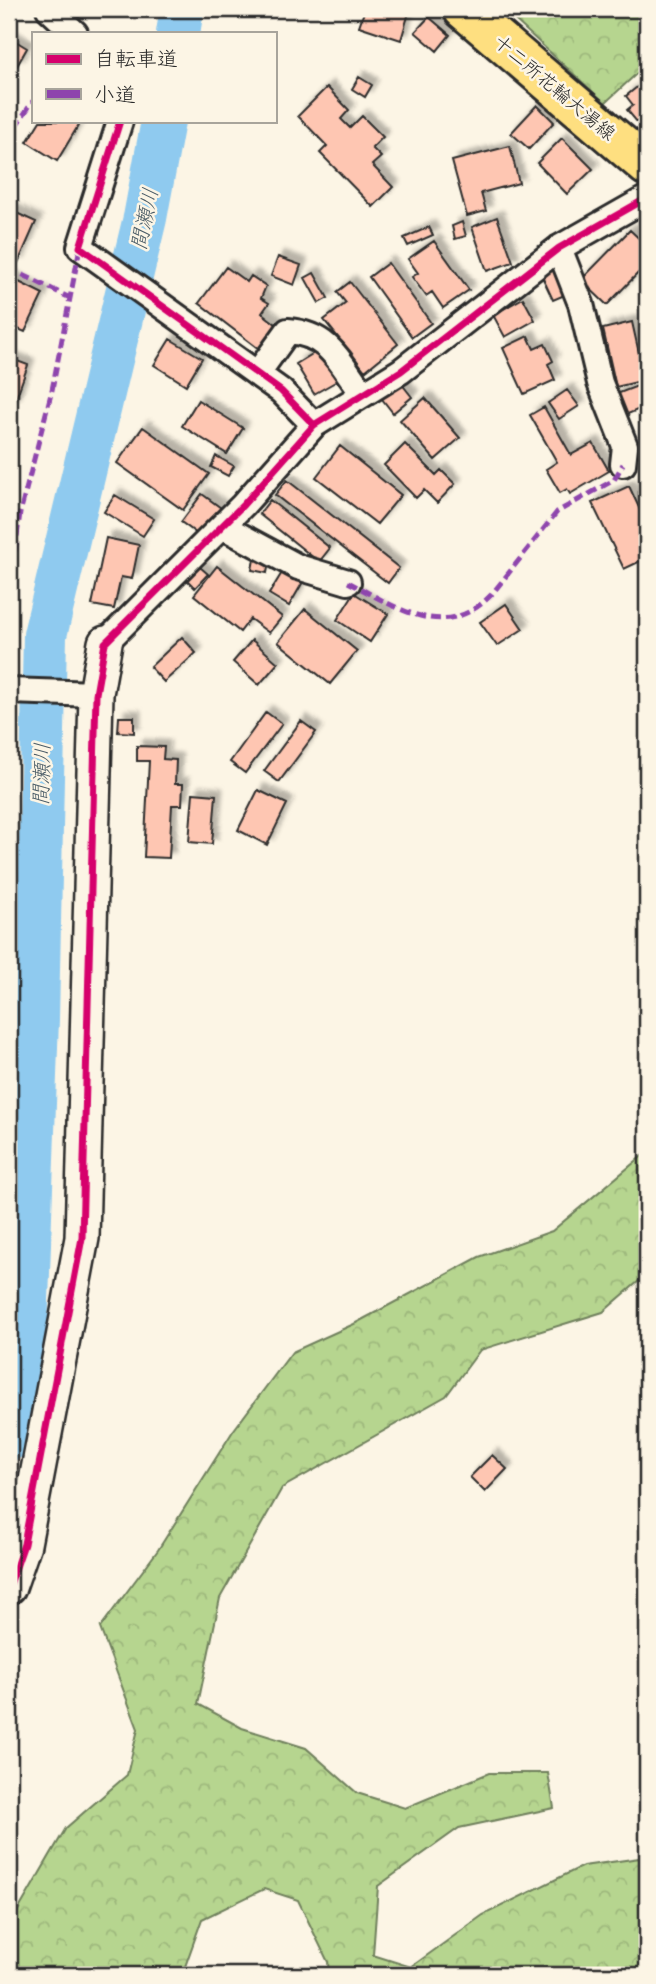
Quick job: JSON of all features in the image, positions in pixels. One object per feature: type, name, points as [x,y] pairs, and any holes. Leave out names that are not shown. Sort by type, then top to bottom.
[{"type":"main road","name":"十二所花輪大湯線","points":[[463,9],[647,166]]},
{"type":"street","points":[[49,9],[74,32]]},
{"type":"street","points":[[120,122],[80,247],[281,391],[314,425]]},
{"type":"street","points":[[9,1587],[23,1544],[82,1238],[87,694],[105,643],[222,526],[314,425],[401,371],[559,248],[647,198]]},
{"type":"street","points":[[559,248],[581,304],[600,383],[625,446],[623,464]]},
{"type":"street","points":[[257,374],[288,331],[305,332],[324,341],[363,394]]},
{"type":"street","points":[[222,526],[298,567],[348,582]]},
{"type":"street","points":[[9,691],[87,694]]},
{"type":"green space","points":[[503,9],[647,9],[647,64],[605,103]]},
{"type":"green space","points":[[647,1152],[647,1274],[603,1312],[480,1350],[446,1396],[282,1488],[220,1598],[198,1704],[242,1728],[306,1748],[357,1793],[405,1808],[489,1773],[548,1773],[554,1808],[459,1828],[378,1886],[373,1955],[411,1967],[483,1915],[583,1866],[647,1857],[647,1975],[329,1975],[328,1962],[298,1900],[264,1889],[202,1919],[182,1975],[9,1975],[9,1926],[66,1828],[127,1775],[138,1729],[100,1628],[158,1550],[233,1431],[292,1352],[354,1324],[479,1257],[552,1231]]},
{"type":"building","points":[[365,9],[410,9],[401,40],[359,26]]},
{"type":"building","points":[[429,17],[450,35],[437,51],[415,32]]},
{"type":"building","points":[[9,37],[27,48],[17,66],[9,61]]},
{"type":"building","points":[[359,77],[372,85],[365,97],[352,89]]},
{"type":"building","points":[[647,79],[647,124],[643,118],[637,122],[627,110],[633,105],[626,96]]},
{"type":"building","points":[[327,87],[349,110],[341,119],[350,128],[362,116],[383,137],[372,148],[381,157],[372,165],[393,187],[373,207],[320,153],[327,146],[298,116]]},
{"type":"building","points":[[537,105],[554,122],[529,149],[511,133]]},
{"type":"building","points":[[39,122],[80,122],[57,161],[27,142]]},
{"type":"building","points":[[562,138],[593,169],[567,194],[537,163]]},
{"type":"building","points":[[510,146],[519,183],[481,193],[486,211],[467,216],[452,161]]},
{"type":"building","points":[[10,210],[36,222],[18,263],[9,259]]},
{"type":"building","points":[[497,217],[513,262],[487,271],[472,227]]},
{"type":"building","points":[[462,222],[466,236],[455,239],[452,226]]},
{"type":"building","points":[[429,227],[433,235],[408,246],[404,238]]},
{"type":"building","points":[[630,230],[647,246],[647,264],[607,305],[581,280]]},
{"type":"building","points":[[434,241],[469,290],[443,308],[432,292],[426,296],[412,277],[418,273],[408,259]]},
{"type":"building","points":[[278,257],[301,265],[294,285],[271,276]]},
{"type":"building","points":[[388,263],[431,323],[412,337],[369,277]]},
{"type":"building","points":[[553,264],[567,294],[553,300],[539,270]]},
{"type":"building","points":[[226,267],[247,282],[251,276],[266,286],[261,298],[269,303],[262,313],[277,325],[259,349],[199,303]]},
{"type":"building","points":[[314,273],[328,298],[319,303],[305,278]]},
{"type":"building","points":[[9,277],[43,294],[25,332],[9,325]]},
{"type":"building","points":[[350,282],[398,344],[365,371],[324,320],[346,303],[337,292]]},
{"type":"building","points":[[523,298],[535,320],[505,337],[493,315]]},
{"type":"building","points":[[632,322],[645,380],[616,387],[603,329]]},
{"type":"building","points":[[528,336],[534,349],[545,344],[553,361],[548,364],[555,380],[524,394],[503,348]]},
{"type":"building","points":[[170,339],[202,358],[186,385],[154,365]]},
{"type":"building","points":[[319,350],[337,381],[314,394],[296,364]]},
{"type":"building","points":[[9,358],[28,365],[14,404],[9,402]]},
{"type":"building","points":[[401,383],[412,397],[393,413],[382,399]]},
{"type":"building","points":[[640,385],[647,406],[623,416],[614,395]]},
{"type":"building","points":[[567,390],[579,406],[559,419],[548,403]]},
{"type":"building","points":[[425,398],[460,438],[435,460],[400,420]]},
{"type":"building","points":[[198,400],[243,428],[227,454],[182,426]]},
{"type":"building","points":[[544,407],[571,455],[593,443],[609,471],[570,494],[567,489],[560,493],[546,469],[557,462],[530,415]]},
{"type":"building","points":[[143,427],[209,474],[183,510],[117,463]]},
{"type":"building","points":[[647,427],[647,453],[637,457],[632,444],[644,439],[641,430]]},
{"type":"building","points":[[405,444],[436,475],[441,470],[455,484],[437,503],[424,490],[416,498],[384,465]]},
{"type":"building","points":[[340,446],[401,495],[377,524],[316,477]]},
{"type":"building","points":[[216,456],[234,466],[228,476],[211,467]]},
{"type":"building","points":[[287,480],[399,568],[388,583],[275,495]]},
{"type":"building","points":[[629,486],[647,525],[647,558],[624,569],[592,503]]},
{"type":"building","points":[[202,494],[221,508],[200,536],[181,522]]},
{"type":"building","points":[[115,495],[154,519],[143,536],[104,512]]},
{"type":"building","points":[[270,500],[330,548],[319,562],[259,514]]},
{"type":"building","points":[[106,538],[139,545],[132,579],[121,577],[114,609],[92,605]]},
{"type":"building","points":[[254,559],[269,562],[267,573],[252,570]]},
{"type":"building","points":[[217,566],[282,617],[269,633],[250,619],[240,632],[194,595]]},
{"type":"building","points":[[200,567],[208,574],[195,588],[187,580]]},
{"type":"building","points":[[283,571],[303,582],[289,606],[269,594]]},
{"type":"building","points":[[354,593],[388,614],[370,642],[337,620]]},
{"type":"building","points":[[506,604],[523,629],[497,646],[480,622]]},
{"type":"building","points":[[305,609],[357,651],[330,684],[278,642]]},
{"type":"building","points":[[182,637],[196,653],[164,682],[150,667]]},
{"type":"building","points":[[252,640],[278,663],[259,685],[233,662]]},
{"type":"building","points":[[266,712],[282,724],[245,773],[230,762]]},
{"type":"building","points":[[119,717],[134,717],[134,733],[118,732]]},
{"type":"building","points":[[301,721],[316,732],[279,782],[264,771]]},
{"type":"building","points":[[137,746],[164,747],[163,759],[176,760],[175,784],[183,784],[182,805],[172,805],[169,858],[144,857],[149,761],[137,761]]},
{"type":"building","points":[[258,790],[287,804],[267,845],[238,830]]},
{"type":"building","points":[[193,793],[216,795],[212,844],[189,842]]},
{"type":"building","points":[[492,1455],[507,1469],[485,1492],[470,1477]]},
{"type":"waterway","name":"間瀬川","points":[[178,32],[182,9]]},
{"type":"waterway","name":"間瀬川","points":[[9,1439],[24,1385],[37,1019],[45,635],[145,218],[163,122]]},
{"type":"marked path","points":[[9,141],[11,133],[32,102]]},
{"type":"marked path","points":[[9,596],[20,513],[52,390],[80,247]]},
{"type":"marked path","points":[[9,268],[70,298]]},
{"type":"marked path","points":[[348,582],[402,610],[420,616],[438,619],[456,617],[474,609],[492,594],[557,512],[614,480],[623,464]]},
{"type":"cycle path","points":[[120,122],[80,247],[281,391],[314,425]]},
{"type":"cycle path","points":[[9,1587],[24,1544],[82,1238],[96,694],[105,643],[243,505],[314,425],[401,371],[559,248],[647,198]]}]
